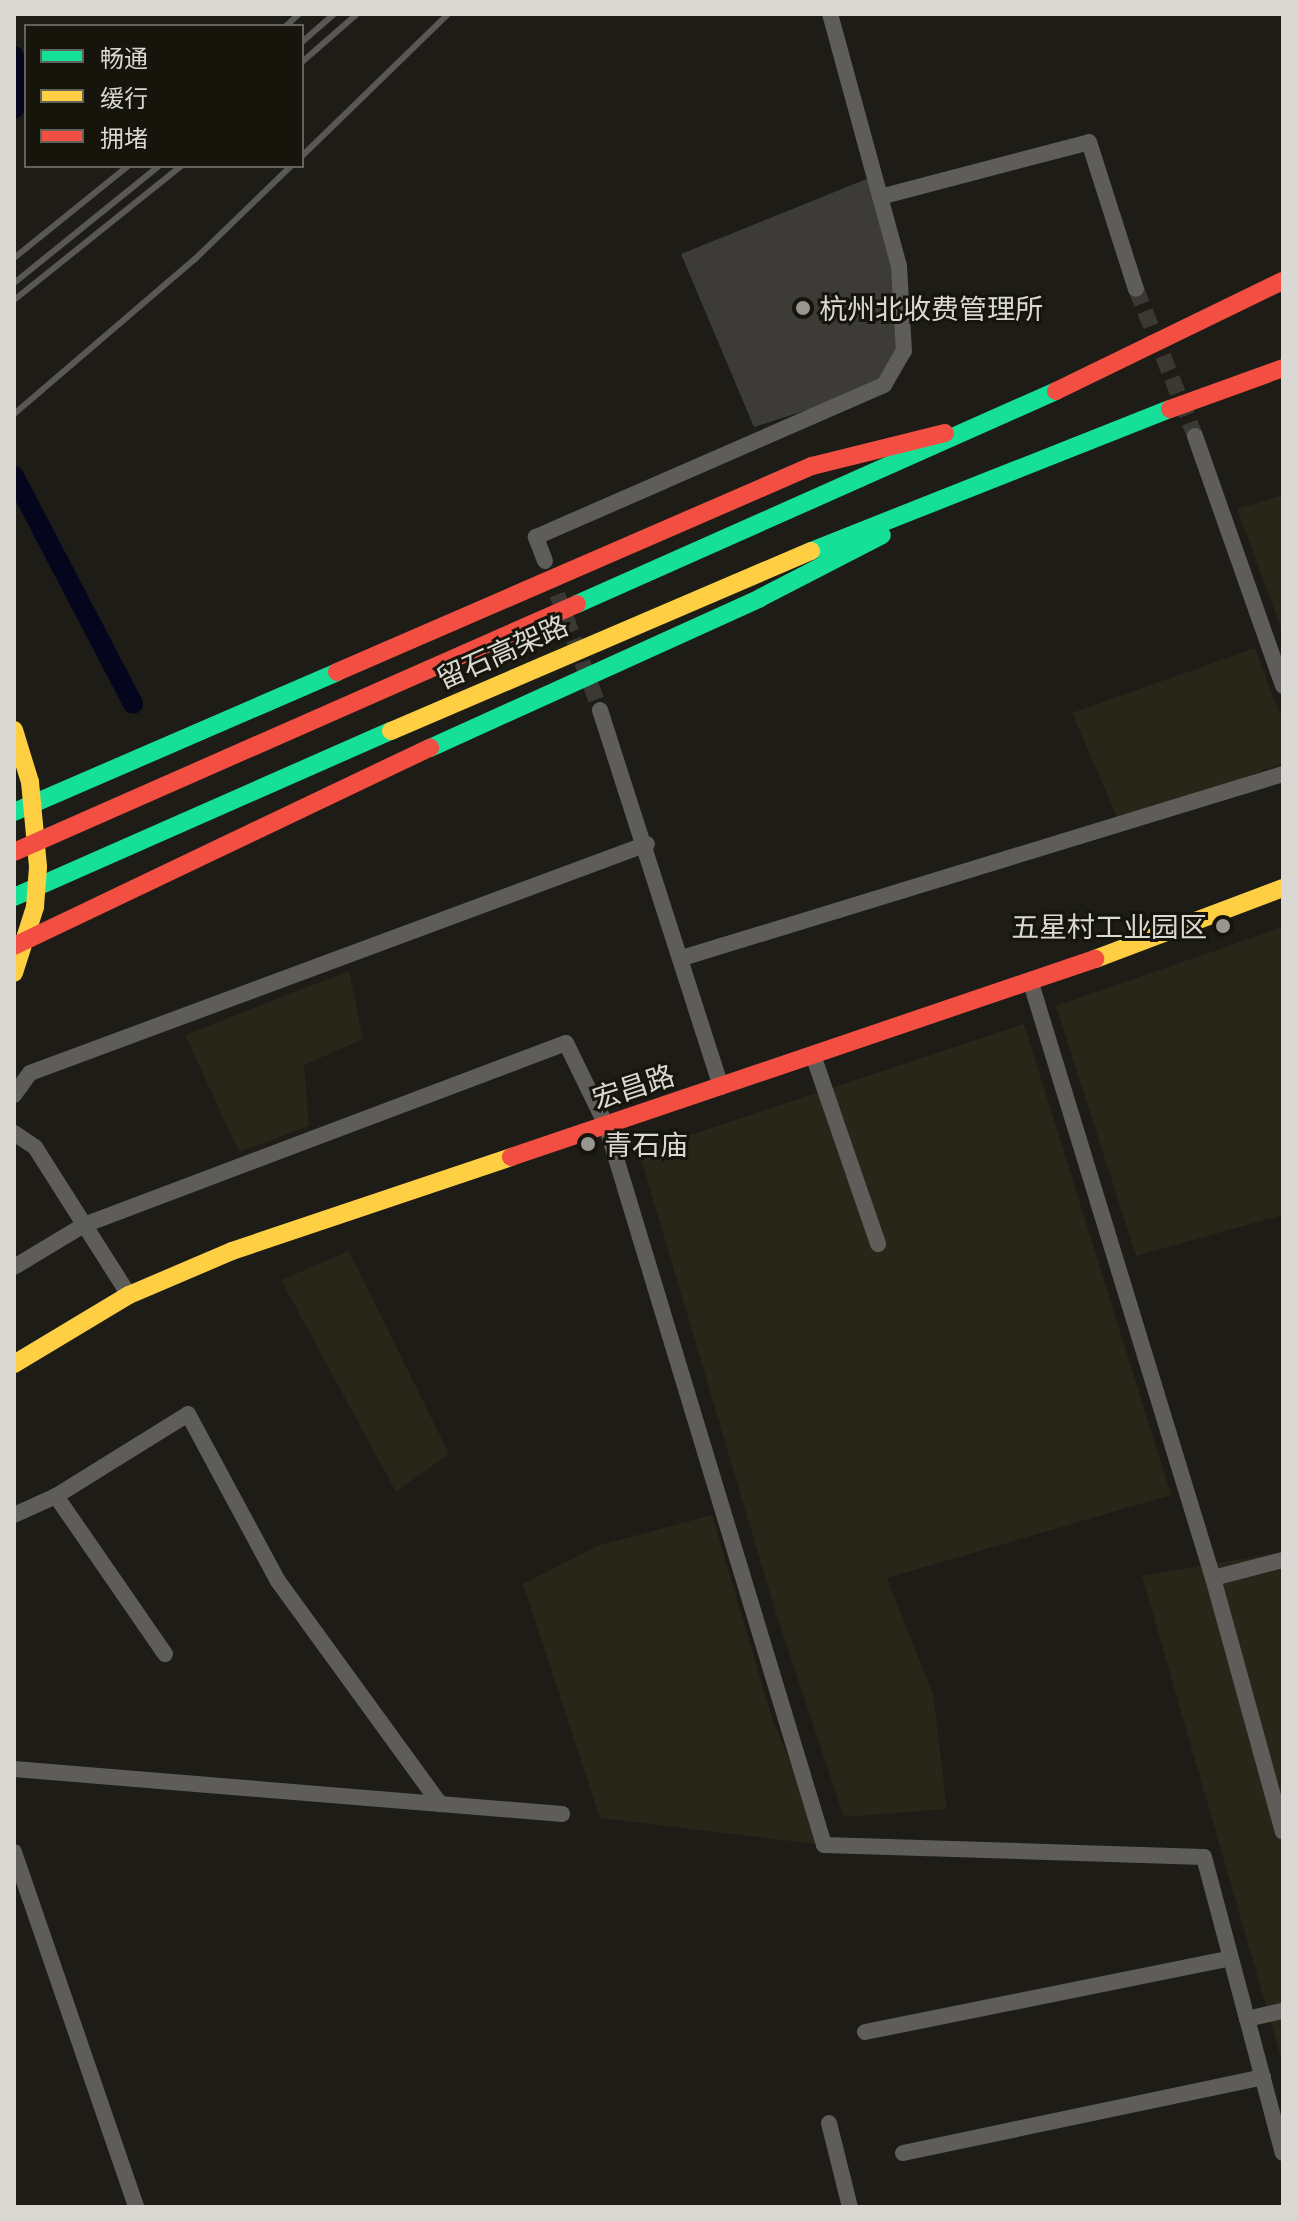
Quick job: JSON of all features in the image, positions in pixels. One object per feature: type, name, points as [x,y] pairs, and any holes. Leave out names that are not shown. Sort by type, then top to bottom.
[{"type":"main road","points":[[14,812],[812,466],[999,419],[1283,281]]},
{"type":"main road","points":[[14,946],[363,775],[760,598],[1017,465],[1283,368]]},
{"type":"main road","name":"留石高架路","points":[[14,852],[999,419]]},
{"type":"main road","name":"留石高架路","points":[[14,897],[241,796],[1017,465]]},
{"type":"main road","points":[[14,730],[30,782],[38,867],[35,907],[14,973]]},
{"type":"main road","name":"宏昌路","points":[[14,1364],[129,1295],[232,1251],[1031,983],[1283,888]]},
{"type":"street","points":[[545,561],[536,537],[884,385],[904,351],[899,266],[830,14]]},
{"type":"street","points":[[880,197],[1089,142],[1136,289]]},
{"type":"street","points":[[1195,436],[1283,686]]},
{"type":"street","points":[[600,710],[647,844],[721,1087]]},
{"type":"street","points":[[682,958],[1283,774]]},
{"type":"street","points":[[14,1095],[30,1073],[647,844]]},
{"type":"street","points":[[1031,983],[1213,1578],[1283,1832]]},
{"type":"street","points":[[14,1267],[84,1225],[566,1043],[606,1125],[824,1845],[1204,1857],[1283,2153]]},
{"type":"street","points":[[813,1055],[878,1244]]},
{"type":"street","points":[[14,1133],[35,1147],[129,1295]]},
{"type":"street","points":[[14,1515],[56,1496],[188,1414],[278,1581],[440,1804]]},
{"type":"street","points":[[56,1496],[165,1654]]},
{"type":"street","points":[[1213,1578],[1283,1560]]},
{"type":"street","points":[[14,1769],[562,1814]]},
{"type":"street","points":[[14,1852],[136,2207]]},
{"type":"street","points":[[865,2032],[1231,1958]]},
{"type":"street","points":[[1247,2019],[1283,2011]]},
{"type":"street","points":[[903,2153],[1263,2077]]},
{"type":"street","points":[[829,2123],[850,2207]]},
{"type":"shaded area","points":[[1283,495],[1283,633],[1237,509]]},
{"type":"shaded area","points":[[1255,648],[1283,723],[1283,763],[1120,824],[1072,713]]},
{"type":"shaded area","points":[[1283,927],[1283,1215],[1136,1256],[1056,1006]]},
{"type":"shaded area","points":[[349,971],[363,1039],[304,1065],[309,1126],[239,1152],[185,1035]]},
{"type":"shaded area","points":[[1024,1024],[1171,1495],[887,1578],[933,1694],[947,1809],[844,1817],[775,1610],[639,1152]]},
{"type":"shaded area","points":[[349,1251],[449,1454],[396,1492],[281,1280]]},
{"type":"shaded area","points":[[712,1515],[772,1718],[824,1845],[600,1818],[523,1584],[597,1546]]},
{"type":"shaded area","points":[[1283,1552],[1283,2065],[1142,1576]]},
{"type":"building","name":"杭州北收费管理所","points":[[874,176],[899,266],[904,351],[884,385],[754,427],[681,254]]},
{"type":"waterway","points":[[14,56],[14,109]]},
{"type":"waterway","points":[[14,476],[133,704]]},
{"type":"tunnel","points":[[1136,289],[1195,436]]},
{"type":"tunnel","points":[[549,572],[600,710]]},
{"type":"railway","points":[[288,24],[299,14]]},
{"type":"railway","points":[[304,40],[334,14]]},
{"type":"railway","points":[[304,60],[357,14]]},
{"type":"railway","points":[[304,154],[448,14]]},
{"type":"railway","points":[[14,258],[126,168]]},
{"type":"railway","points":[[14,283],[157,168]]},
{"type":"railway","points":[[14,300],[179,168]]},
{"type":"railway","points":[[14,414],[195,259],[289,168]]},
{"type":"traffic: fast","points":[[577,604],[1056,391]]},
{"type":"traffic: fast","points":[[811,551],[1170,409]]},
{"type":"traffic: fast","points":[[430,748],[760,598],[882,535]]},
{"type":"traffic: fast","points":[[14,812],[337,672]]},
{"type":"traffic: fast","points":[[14,897],[391,731]]},
{"type":"traffic: slow","points":[[391,731],[811,551]]},
{"type":"traffic: slow","points":[[14,730],[30,782],[38,867],[35,907],[14,973]]},
{"type":"traffic: slow","points":[[1095,959],[1283,888]]},
{"type":"traffic: slow","points":[[14,1364],[129,1295],[232,1251],[511,1157]]},
{"type":"traffic: jam","points":[[1056,391],[1283,281]]},
{"type":"traffic: jam","points":[[1170,409],[1283,368]]},
{"type":"traffic: jam","points":[[337,672],[812,466],[945,433]]},
{"type":"traffic: jam","points":[[14,852],[577,604]]},
{"type":"traffic: jam","points":[[14,946],[430,748]]},
{"type":"traffic: jam","points":[[511,1157],[1095,959]]},
{"type":"place","name":"杭州北收费管理所","points":[[803,308]]},
{"type":"place","name":"五星村工业园区","points":[[1223,926]]},
{"type":"place","name":"青石庙","points":[[588,1144]]}]
